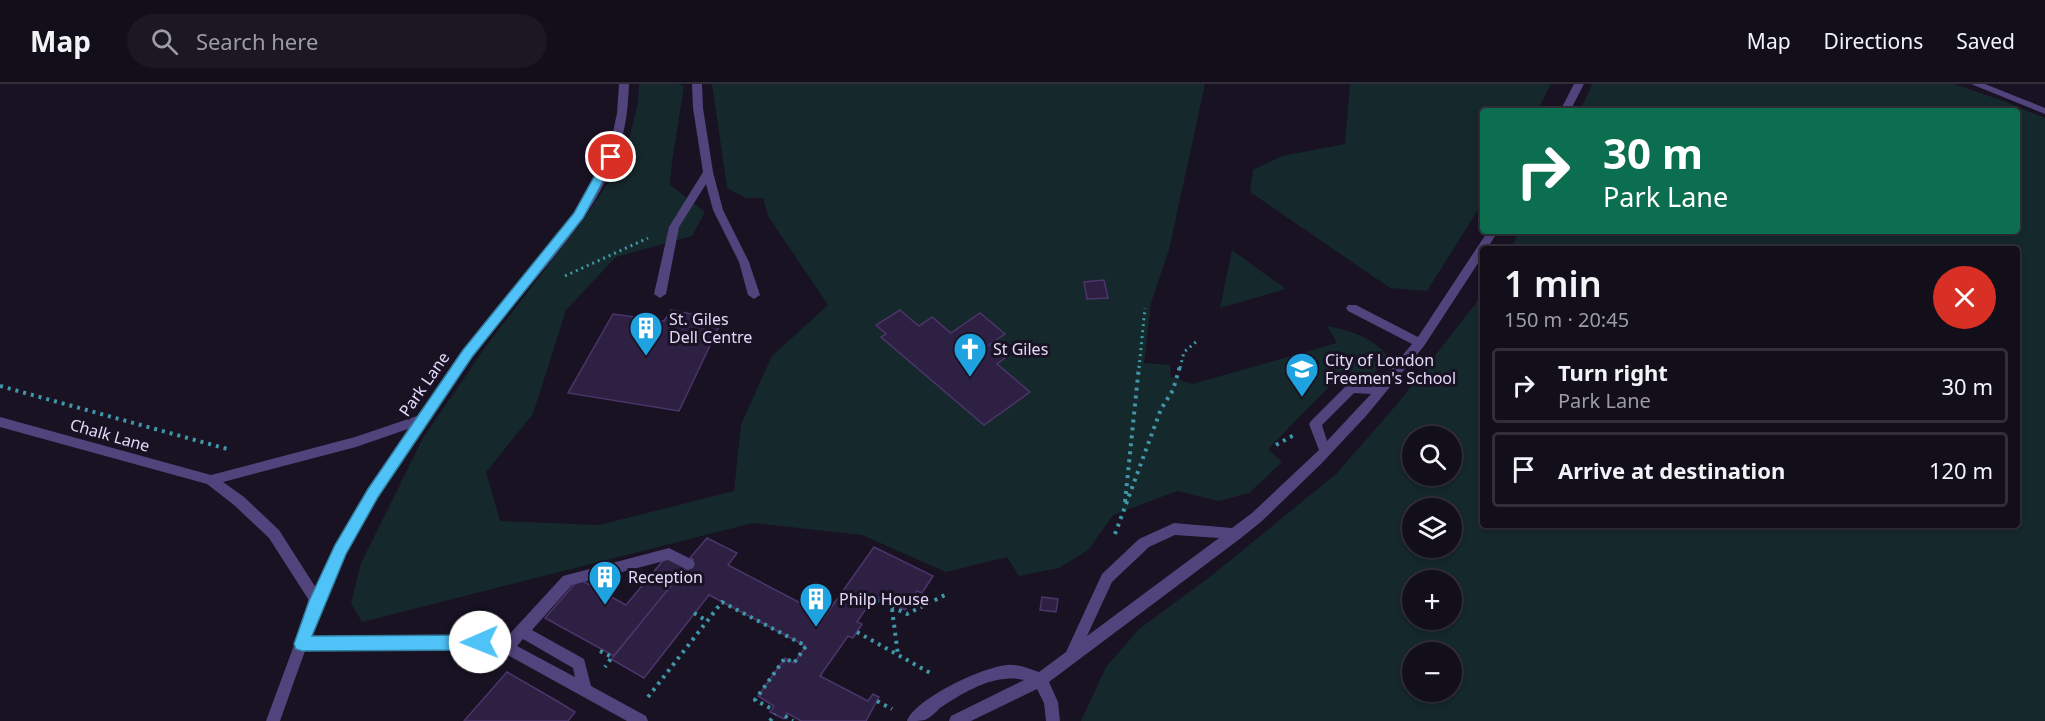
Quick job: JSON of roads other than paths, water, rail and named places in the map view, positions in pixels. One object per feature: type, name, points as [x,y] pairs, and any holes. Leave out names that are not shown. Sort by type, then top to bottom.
[{"type":"street","name":"Park Lane","points":[[273,721],[317,601],[361,513],[421,419],[468,353],[578,215],[601,179],[611,157],[619,129],[624,84]]},
{"type":"street","points":[[697,84],[698,108],[708,172],[718,210],[744,262],[754,295]]},
{"type":"street","points":[[1567,108],[1579,84]]},
{"type":"street","points":[[1976,84],[2045,111]]},
{"type":"street","points":[[660,294],[674,227],[708,172]]},
{"type":"street","points":[[956,721],[1040,680],[1257,517],[1325,452],[1381,390],[1420,343],[1480,251]]},
{"type":"street","points":[[1352,308],[1420,343]]},
{"type":"street","points":[[1325,452],[1315,424],[1351,388],[1381,390]]},
{"type":"street","points":[[211,480],[356,442],[421,419]]},
{"type":"street","name":"Chalk Lane","points":[[0,422],[211,480],[239,501],[274,534],[317,601]]},
{"type":"street","points":[[1072,656],[1107,578],[1144,543],[1174,529],[1236,534]]},
{"type":"street","points":[[501,645],[521,631],[568,580],[669,554],[688,564]]},
{"type":"street","points":[[521,631],[579,664],[585,690]]},
{"type":"street","points":[[302,644],[501,645],[641,721]]},
{"type":"street","points":[[914,721],[941,698],[983,678],[1016,672],[1040,680],[1051,702],[1053,721]]},
{"type":"place","name":"St. Giles Dell Centre","points":[[646,357]]},
{"type":"place","name":"St Giles","points":[[970,378]]},
{"type":"place","name":"City of London Freemen's School","points":[[1302,398]]},
{"type":"place","name":"Reception","points":[[605,606]]},
{"type":"place","name":"Philp House","points":[[816,628]]}]
